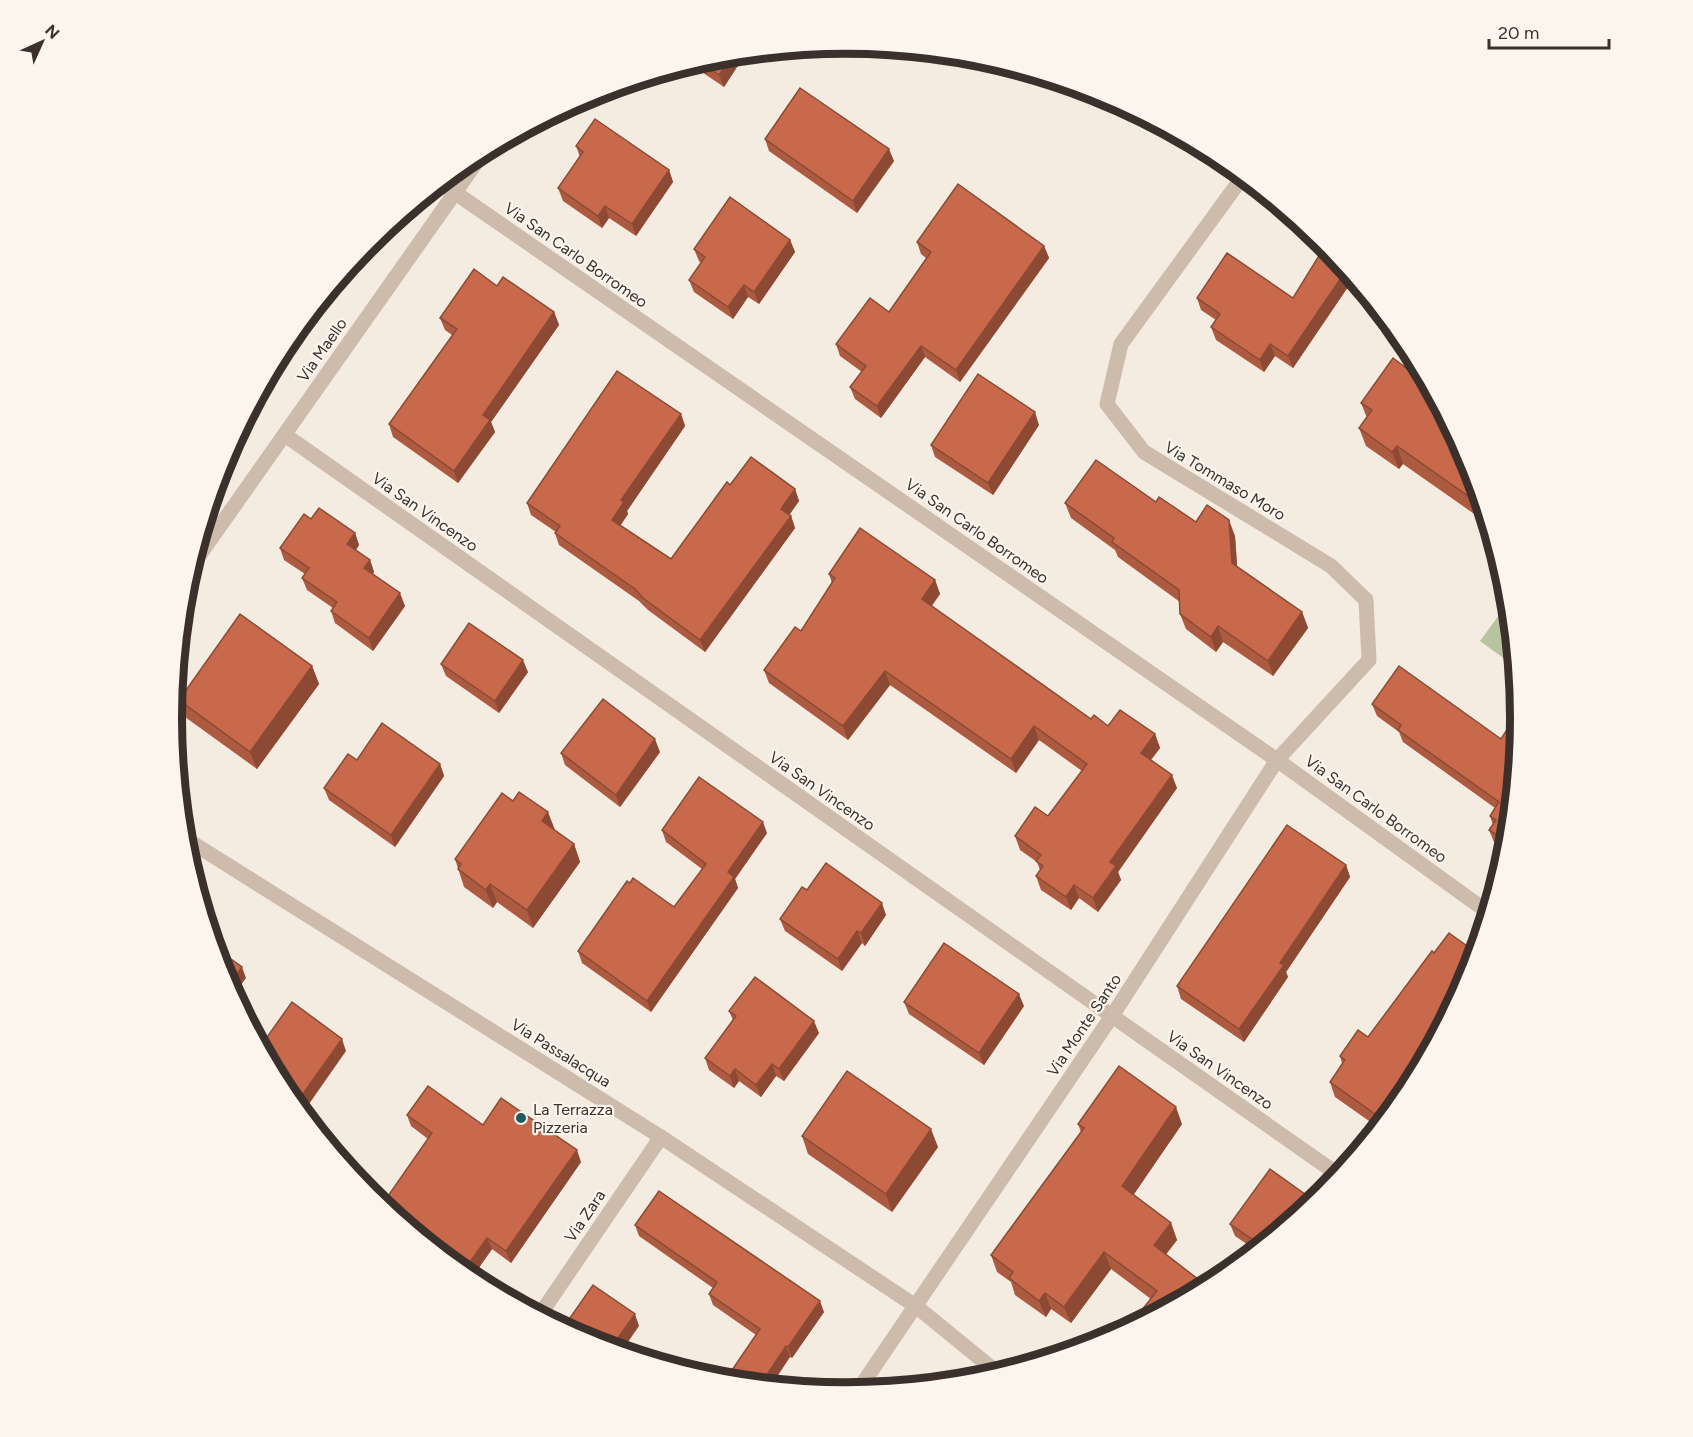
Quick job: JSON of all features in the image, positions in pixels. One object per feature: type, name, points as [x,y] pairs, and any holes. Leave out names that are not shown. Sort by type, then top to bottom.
[{"type":"street","name":"Via Maello","points":[[205,548],[470,171]]},
{"type":"street","name":"Via Tommaso Moro","points":[[1239,183],[1121,344],[1107,404],[1144,452],[1332,566],[1366,600],[1369,660],[1277,760]]},
{"type":"street","name":"Via San Carlo Borromeo","points":[[447,187],[1277,760],[1483,908]]},
{"type":"street","name":"Via San Vincenzo","points":[[285,435],[1333,1171]]},
{"type":"street","name":"Via Monte Santo","points":[[864,1383],[1112,1016],[1277,760]]},
{"type":"street","name":"Via Passalacqua","points":[[194,844],[661,1137],[917,1307],[990,1367]]},
{"type":"street","name":"Via Zara","points":[[544,1309],[661,1137]]},
{"type":"green space","points":[[1502,611],[1508,662],[1480,641]]},
{"type":"building","points":[[726,66],[719,75],[710,69]]},
{"type":"building","points":[[800,88],[889,149],[853,201],[765,139]]},
{"type":"building","points":[[595,119],[669,170],[632,224],[605,206],[598,216],[558,188],[583,152],[576,146]]},
{"type":"building","points":[[958,184],[1044,246],[956,370],[921,346],[877,406],[850,387],[866,366],[836,344],[870,298],[889,312],[931,252],[917,242]]},
{"type":"building","points":[[730,197],[790,240],[754,292],[744,285],[728,307],[689,280],[705,257],[694,249]]},
{"type":"building","points":[[1227,253],[1293,298],[1320,254],[1342,276],[1288,356],[1270,344],[1260,360],[1211,327],[1220,314],[1197,298]]},
{"type":"building","points":[[474,269],[497,286],[503,277],[554,312],[483,415],[490,420],[454,471],[389,424],[457,329],[440,318]]},
{"type":"building","points":[[1393,358],[1415,375],[1442,425],[1474,500],[1397,446],[1392,452],[1359,428],[1372,410],[1361,403]]},
{"type":"building","points":[[617,371],[681,414],[621,500],[624,502],[612,520],[671,559],[727,482],[730,485],[751,457],[795,489],[781,509],[791,516],[700,640],[643,598],[635,589],[555,533],[560,526],[527,503]]},
{"type":"building","points":[[978,374],[1035,412],[988,483],[931,445]]},
{"type":"building","points":[[1096,460],[1156,502],[1159,497],[1196,522],[1207,505],[1229,520],[1232,563],[1302,612],[1268,661],[1218,626],[1211,637],[1180,614],[1179,590],[1112,542],[1114,538],[1065,503]]},
{"type":"building","points":[[319,508],[355,533],[347,544],[370,560],[364,568],[400,593],[369,638],[331,611],[337,602],[302,578],[309,568],[280,548],[304,514],[311,519]]},
{"type":"building","points":[[860,528],[935,580],[922,599],[1091,719],[1094,715],[1108,726],[1120,710],[1155,734],[1141,753],[1172,775],[1110,862],[1116,866],[1093,898],[1074,885],[1066,897],[1036,876],[1043,866],[1036,861],[1041,855],[1015,836],[1035,807],[1048,816],[1087,764],[1034,726],[1011,759],[885,671],[843,726],[764,670],[795,627],[801,631],[835,578],[829,574]]},
{"type":"building","points":[[240,614],[312,666],[250,752],[182,702],[183,695]]},
{"type":"building","points":[[469,623],[523,660],[495,701],[441,664]]},
{"type":"building","points":[[1399,666],[1501,739],[1511,724],[1510,762],[1500,837],[1489,830],[1496,820],[1490,816],[1499,802],[1398,730],[1401,725],[1372,704]]},
{"type":"building","points":[[603,699],[655,739],[616,795],[561,753]]},
{"type":"building","points":[[382,723],[440,764],[391,835],[324,788],[348,754],[357,760]]},
{"type":"building","points":[[699,777],[763,822],[728,872],[734,877],[647,1001],[578,951],[627,881],[630,883],[633,878],[674,907],[706,864],[662,830]]},
{"type":"building","points":[[519,792],[548,812],[542,821],[574,844],[527,910],[490,884],[486,890],[458,869],[461,864],[455,859],[502,793],[513,801]]},
{"type":"building","points":[[1287,825],[1346,865],[1280,963],[1284,965],[1239,1029],[1177,986]]},
{"type":"building","points":[[826,863],[882,903],[861,933],[857,931],[838,959],[780,919],[802,887],[807,890]]},
{"type":"building","points":[[1449,933],[1470,948],[1422,1051],[1379,1116],[1330,1082],[1345,1060],[1340,1056],[1358,1030],[1368,1037],[1432,951],[1434,953]]},
{"type":"building","points":[[944,943],[1019,994],[979,1053],[904,1002]]},
{"type":"building","points":[[226,956],[242,967],[235,977]]},
{"type":"building","points":[[755,977],[814,1021],[779,1069],[772,1064],[756,1085],[735,1069],[730,1076],[705,1058],[736,1016],[729,1011]]},
{"type":"building","points":[[292,1002],[342,1039],[301,1097],[265,1040]]},
{"type":"building","points":[[1119,1066],[1176,1107],[1122,1186],[1171,1223],[1154,1245],[1200,1281],[1138,1315],[1157,1291],[1104,1252],[1064,1307],[1045,1293],[1039,1301],[1009,1278],[1013,1272],[991,1255],[1084,1128],[1078,1124]]},
{"type":"building","points":[[847,1071],[931,1129],[886,1194],[802,1136]]},
{"type":"building","points":[[428,1086],[483,1125],[501,1098],[577,1150],[506,1251],[487,1238],[468,1265],[408,1218],[387,1198],[432,1133],[407,1115]]},
{"type":"building","points":[[1270,1169],[1308,1196],[1256,1242],[1230,1224]]},
{"type":"building","points":[[659,1191],[820,1301],[765,1378],[731,1372],[760,1329],[709,1294],[717,1282],[635,1225]]},
{"type":"building","points":[[593,1285],[635,1314],[616,1341],[568,1321]]},
{"type":"place","name":"La Terrazza Pizzeria","points":[[521,1118]]}]
